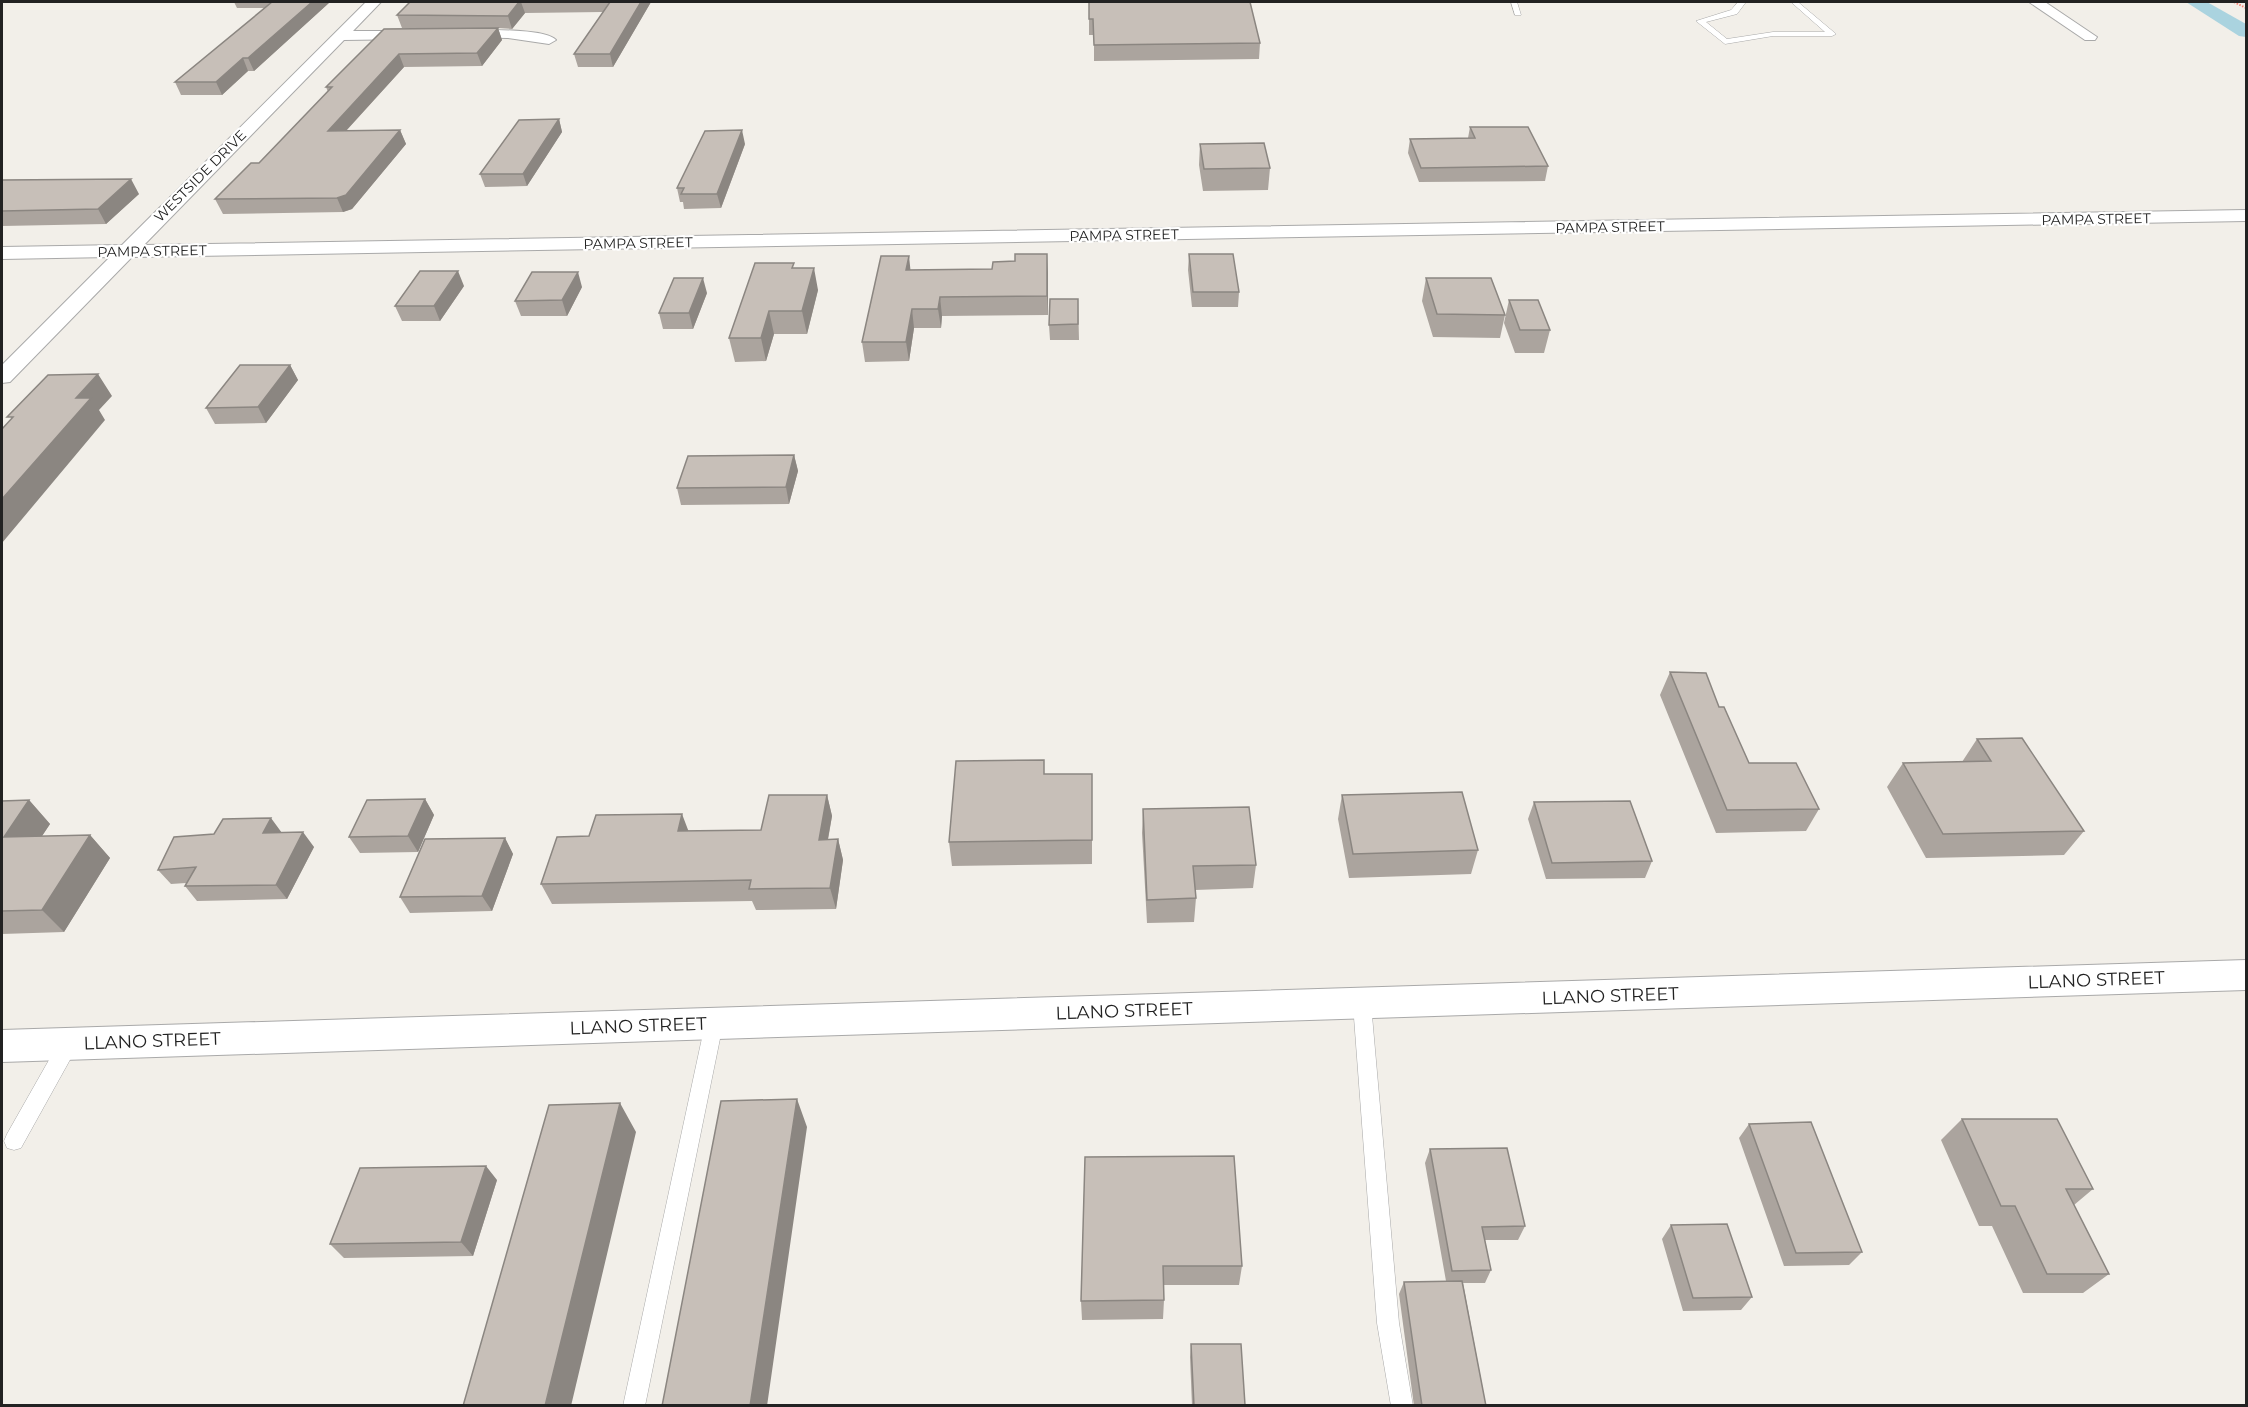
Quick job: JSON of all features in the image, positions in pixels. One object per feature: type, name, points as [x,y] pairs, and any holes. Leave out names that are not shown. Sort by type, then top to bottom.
[{"type":"street","name":"WESTSIDE DRIVE","points":[[2,377],[374,2]]},
{"type":"street","points":[[2036,2],[2090,37]]},
{"type":"street","points":[[452,35],[508,34],[549,40]]},
{"type":"street","points":[[340,36],[430,35]]},
{"type":"street","name":"PAMPA STREET","points":[[2,253],[2247,216]]},
{"type":"street","name":"LLANO STREET","points":[[2,1046],[2247,975]]},
{"type":"lane","points":[[1514,2],[1518,13]]},
{"type":"lane","points":[[1742,2],[1734,12],[1700,21],[1725,42],[1773,34],[1832,34],[1794,2]]},
{"type":"lane","points":[[1362,1004],[1388,1323],[1402,1406]]},
{"type":"lane","points":[[634,1406],[714,1024]]},
{"type":"lane","points":[[14,1141],[69,1043]]},
{"type":"path","points":[[2235,2],[2247,8]]},
{"type":"building","points":[[272,2],[312,2],[248,58],[243,58],[216,82],[175,82]]},
{"type":"building","points":[[410,2],[519,2],[508,16],[397,15]]},
{"type":"building","points":[[610,2],[641,2],[610,54],[574,54]]},
{"type":"building","points":[[1089,2],[1250,2],[1260,43],[1094,45],[1093,19],[1089,19]]},
{"type":"building","points":[[498,28],[477,53],[399,54],[328,131],[400,130],[346,195],[337,198],[215,199],[251,163],[259,163],[332,87],[326,87],[384,29]]},
{"type":"building","points":[[559,119],[523,174],[480,174],[519,120]]},
{"type":"building","points":[[1470,127],[1528,127],[1548,166],[1421,168],[1410,139],[1475,138]]},
{"type":"building","points":[[742,130],[717,194],[681,194],[684,188],[677,188],[705,131]]},
{"type":"building","points":[[1264,143],[1270,168],[1204,169],[1200,144]]},
{"type":"building","points":[[131,179],[98,209],[2,211],[2,180]]},
{"type":"building","points":[[1015,254],[1047,254],[1047,296],[940,297],[938,309],[912,309],[906,342],[862,342],[881,256],[909,256],[906,270],[992,269],[993,262],[1015,261]]},
{"type":"building","points":[[1189,254],[1233,254],[1239,292],[1193,292]]},
{"type":"building","points":[[755,263],[794,263],[792,268],[814,268],[802,311],[769,311],[761,338],[729,338]]},
{"type":"building","points":[[420,271],[458,271],[434,306],[395,306]]},
{"type":"building","points":[[532,272],[578,272],[562,300],[515,301]]},
{"type":"building","points":[[674,278],[703,278],[689,313],[659,313]]},
{"type":"building","points":[[1426,278],[1491,278],[1505,315],[1437,314]]},
{"type":"building","points":[[1050,299],[1078,299],[1078,324],[1049,325]]},
{"type":"building","points":[[1509,300],[1538,300],[1550,330],[1520,330]]},
{"type":"building","points":[[240,365],[290,365],[258,407],[206,408]]},
{"type":"building","points":[[98,374],[76,398],[91,398],[2,499],[2,429],[13,417],[7,417],[48,375]]},
{"type":"building","points":[[794,455],[786,487],[677,488],[688,456]]},
{"type":"building","points":[[1670,672],[1706,673],[1719,707],[1724,707],[1749,763],[1796,763],[1819,809],[1727,810]]},
{"type":"building","points":[[2022,738],[2084,831],[1943,834],[1903,763],[1991,761],[1977,739]]},
{"type":"building","points":[[1044,760],[1044,774],[1092,774],[1092,840],[949,842],[956,761]]},
{"type":"building","points":[[1462,792],[1478,850],[1353,854],[1342,795]]},
{"type":"building","points":[[769,795],[827,795],[819,840],[838,839],[830,888],[749,889],[751,880],[541,884],[557,837],[589,836],[596,815],[682,814],[678,831],[761,830]]},
{"type":"building","points":[[425,799],[408,836],[349,837],[367,800]]},
{"type":"building","points":[[29,800],[4,837],[90,835],[42,910],[2,911],[2,801]]},
{"type":"building","points":[[1630,801],[1652,861],[1552,863],[1534,802]]},
{"type":"building","points":[[1249,807],[1256,865],[1193,866],[1196,898],[1147,900],[1143,809]]},
{"type":"building","points":[[271,818],[263,833],[303,832],[276,885],[185,886],[196,867],[158,870],[174,837],[214,834],[223,819]]},
{"type":"building","points":[[505,838],[482,896],[400,897],[425,839]]},
{"type":"building","points":[[797,1099],[750,1406],[662,1406],[721,1101]]},
{"type":"building","points":[[620,1103],[545,1406],[463,1406],[549,1105]]},
{"type":"building","points":[[1962,1119],[2057,1119],[2093,1189],[2066,1189],[2109,1274],[2047,1274],[2015,1206],[2001,1206]]},
{"type":"building","points":[[1811,1122],[1862,1252],[1796,1253],[1749,1124]]},
{"type":"building","points":[[1507,1148],[1525,1226],[1482,1227],[1491,1270],[1452,1271],[1430,1149]]},
{"type":"building","points":[[1234,1156],[1242,1266],[1163,1266],[1164,1300],[1081,1301],[1085,1157]]},
{"type":"building","points":[[486,1166],[461,1242],[330,1244],[360,1168]]},
{"type":"building","points":[[1727,1224],[1752,1297],[1693,1298],[1671,1225]]},
{"type":"building","points":[[1462,1281],[1486,1406],[1422,1406],[1404,1282]]},
{"type":"building","points":[[1191,1344],[1241,1344],[1245,1405],[1194,1406]]},
{"type":"waterway","points":[[2195,2],[2246,32]]}]
